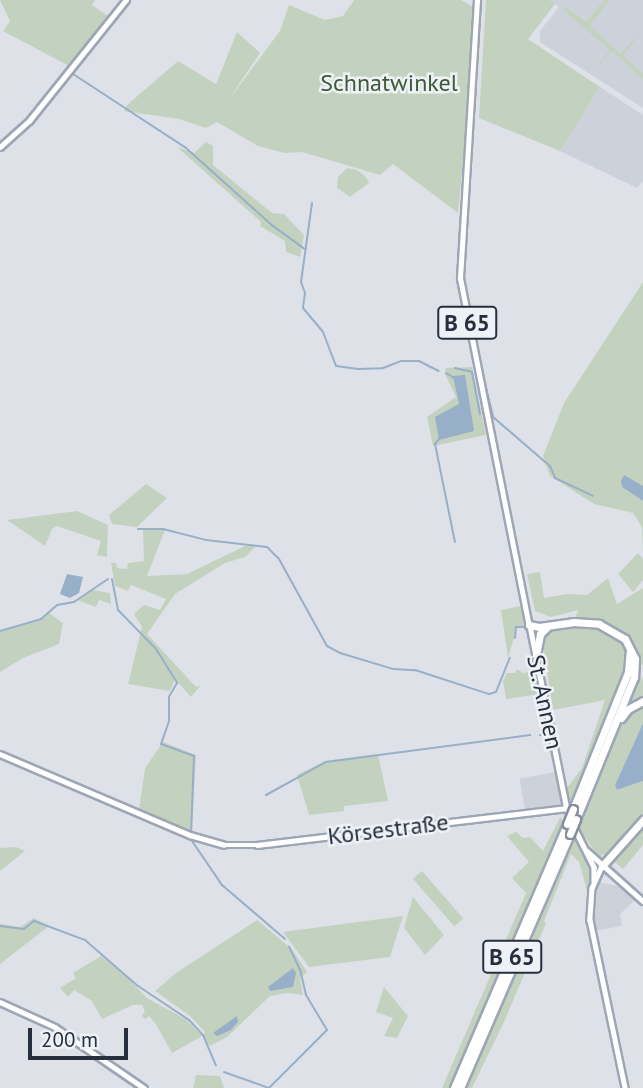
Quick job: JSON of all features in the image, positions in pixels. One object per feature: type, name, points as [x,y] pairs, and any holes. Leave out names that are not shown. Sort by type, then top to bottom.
[{"type":"highway","points":[[529,625],[593,623],[619,634],[631,647]]},
{"type":"highway","points":[[536,655],[540,634],[547,626]]},
{"type":"highway","name":"B 65","points":[[460,1088],[610,740],[634,677],[635,659],[631,647]]},
{"type":"highway","name":"B 65","points":[[454,1088],[567,824],[570,809],[628,672],[631,647]]},
{"type":"highway","points":[[610,740],[628,709],[643,701]]},
{"type":"highway","points":[[602,866],[643,820]]},
{"type":"main road","name":"St. Annen","points":[[477,0],[474,84],[460,249],[463,303],[529,625]]},
{"type":"street","points":[[0,147],[29,121],[126,0]]},
{"type":"street","name":"St. Annen","points":[[529,625],[570,809],[582,845],[594,867],[590,902],[592,928],[625,1088]]},
{"type":"street","name":"Körsestraße","points":[[0,754],[209,842],[257,845],[570,809]]},
{"type":"street","name":"St. Annen","points":[[582,845],[602,866],[594,881]]},
{"type":"street","points":[[602,866],[643,901]]},
{"type":"street","points":[[0,1002],[55,1027],[144,1088]]},
{"type":"shaded area","points":[[549,0],[643,0],[643,108],[540,42],[540,31],[559,7]]},
{"type":"shaded area","points":[[600,87],[643,115],[643,181],[637,188],[560,151]]},
{"type":"shaded area","points":[[556,772],[562,806],[526,813],[520,778]]},
{"type":"shaded area","points":[[598,882],[618,886],[635,900],[620,914],[622,926],[594,931],[592,909]]},
{"type":"green space","points":[[0,0],[95,0],[92,5],[108,16],[69,66],[3,31],[10,21]]},
{"type":"green space","name":"Schnatwinkel","points":[[354,0],[461,0],[473,7],[470,87],[458,213],[393,164],[380,175],[302,152],[285,153],[258,146],[217,122],[206,128],[179,119],[124,111],[127,105],[178,61],[216,84],[237,32],[260,53],[227,102],[280,31],[289,5],[325,20],[343,16]]},
{"type":"green space","points":[[486,0],[549,0],[555,4],[528,39],[600,87],[560,151],[479,118]]},
{"type":"green space","points":[[604,0],[609,0],[590,26],[621,54],[643,29],[623,56],[643,73],[643,79],[612,51],[592,72],[610,50],[562,9],[564,6],[586,22]]},
{"type":"green space","points":[[206,142],[213,146],[213,165],[272,213],[284,214],[304,235],[300,257],[286,252],[285,241],[260,226],[261,222],[177,147],[194,153]]},
{"type":"green space","points":[[347,168],[357,170],[369,183],[350,197],[337,188],[338,177]]},
{"type":"green space","points":[[643,282],[643,486],[625,476],[621,481],[622,487],[643,501],[643,552],[642,527],[633,513],[594,504],[550,476],[543,456],[564,403]]},
{"type":"green space","points":[[472,367],[486,435],[433,446],[427,417],[456,397],[445,374],[446,368]]},
{"type":"green space","points":[[146,484],[167,498],[137,527],[112,524],[109,515]]},
{"type":"green space","points":[[77,511],[108,525],[107,557],[97,555],[101,541],[57,526],[52,529],[45,546],[7,520]]},
{"type":"green space","points":[[143,530],[165,530],[147,576],[187,574],[245,546],[256,546],[245,557],[225,563],[175,594],[147,634],[196,687],[201,685],[191,697],[175,679],[170,691],[128,684],[142,627],[134,614],[144,605],[160,610],[166,599],[131,585],[128,591],[115,586],[111,563],[116,563],[117,568],[127,569],[128,563],[144,561]]},
{"type":"green space","points":[[638,553],[643,559],[643,580],[633,592],[618,574]]},
{"type":"green space","points":[[540,572],[544,598],[567,594],[587,595],[608,578],[617,604],[643,588],[643,666],[628,637],[612,626],[575,620],[578,610],[551,617],[535,611],[527,574]]},
{"type":"green space","points":[[93,590],[110,593],[111,604],[99,600],[96,607],[77,600]]},
{"type":"green space","points":[[521,606],[525,628],[517,627],[508,658],[501,610]]},
{"type":"green space","points":[[49,613],[63,623],[59,644],[23,658],[0,672],[0,632],[41,620]]},
{"type":"green space","points":[[576,625],[606,631],[623,643],[627,651],[625,671],[570,804],[567,788],[582,768],[605,700],[553,710],[543,643],[547,635],[563,626]]},
{"type":"green space","points":[[517,669],[523,673],[534,671],[539,694],[506,699],[503,681],[507,673],[515,673]]},
{"type":"green space","points":[[639,672],[643,681],[643,698],[626,707]]},
{"type":"green space","points":[[643,703],[643,723],[615,785],[618,790],[643,781],[643,845],[623,869],[605,854],[598,857],[578,826],[623,719],[630,710]]},
{"type":"green space","points":[[163,742],[196,755],[192,832],[139,810],[145,768]]},
{"type":"green space","points":[[378,754],[388,801],[344,806],[344,811],[309,815],[297,775],[325,761]]},
{"type":"green space","points":[[561,816],[563,825],[477,1030],[450,1088],[442,1088],[526,893],[512,878],[529,862],[507,836],[516,832],[523,838],[530,837],[543,851]]},
{"type":"green space","points":[[574,838],[591,868],[588,894],[579,862],[571,854],[544,921],[546,923],[504,1022],[472,1088],[465,1088]]},
{"type":"green space","points":[[16,847],[25,851],[0,871],[0,848]]},
{"type":"green space","points":[[422,871],[463,919],[454,926],[413,879]]},
{"type":"green space","points":[[413,897],[444,935],[425,955],[404,928]]},
{"type":"green space","points":[[403,916],[390,957],[309,967],[283,932]]},
{"type":"green space","points":[[34,918],[49,926],[0,964],[0,924],[20,927]]},
{"type":"green space","points":[[257,920],[292,949],[307,972],[300,978],[303,995],[287,993],[270,996],[227,1037],[210,1046],[202,1036],[172,1053],[155,1023],[149,1016],[145,1019],[142,1016],[145,1011],[142,1005],[133,1005],[102,1019],[92,1001],[74,990],[68,997],[60,988],[76,978],[73,973],[101,956],[120,970],[147,998],[185,1019],[203,1036],[205,1032],[190,1016],[155,991],[176,973]]},
{"type":"green space","points":[[384,987],[408,1016],[397,1038],[384,1036],[393,1018],[376,1012]]},
{"type":"green space","points":[[196,1075],[220,1076],[224,1088],[193,1088]]},
{"type":"water","points":[[465,375],[474,431],[439,440],[435,417],[459,404],[453,376]]},
{"type":"water","points":[[624,475],[643,486],[643,501],[622,487]]},
{"type":"water","points":[[67,574],[83,577],[79,593],[70,598],[60,594]]},
{"type":"water","points":[[643,723],[643,781],[617,790],[615,785]]},
{"type":"water","points":[[293,968],[296,973],[293,987],[270,991],[268,987]]},
{"type":"water","points":[[237,1016],[238,1022],[231,1030],[217,1036],[213,1033]]},
{"type":"waterway","points":[[73,74],[186,148],[273,226],[305,249]]},
{"type":"waterway","points":[[312,203],[301,282],[305,293],[303,308],[323,332],[336,366],[383,368],[401,361],[419,361],[439,371]]},
{"type":"waterway","points":[[455,368],[472,372],[480,414]]},
{"type":"waterway","points":[[446,373],[454,378]]},
{"type":"waterway","points":[[485,384],[493,417],[550,466],[555,478],[593,496]]},
{"type":"waterway","points":[[440,438],[435,444],[455,542]]},
{"type":"waterway","points":[[138,529],[163,529],[206,540],[267,547],[279,559],[327,646],[340,653],[393,669],[415,670],[489,694],[496,692],[510,658]]},
{"type":"waterway","points":[[0,631],[41,619],[57,605],[74,602],[108,579]]},
{"type":"waterway","points":[[112,579],[118,610],[156,649],[177,683],[169,697],[169,721],[161,744],[194,756],[191,833]]},
{"type":"waterway","points":[[515,638],[516,627],[524,627]]},
{"type":"waterway","points":[[540,735],[546,734]]},
{"type":"waterway","points":[[266,795],[326,762],[530,735]]},
{"type":"waterway","points":[[0,758],[180,835]]},
{"type":"waterway","points":[[190,838],[222,885],[285,939]]},
{"type":"waterway","points":[[0,926],[24,929],[34,921],[85,940],[138,986],[189,1020],[203,1035],[216,1065]]},
{"type":"waterway","points":[[269,1088],[327,1030],[306,995],[300,970],[289,946]]},
{"type":"waterway","points":[[0,1007],[13,1011]]},
{"type":"waterway","points":[[38,1022],[92,1057]]},
{"type":"waterway","points":[[97,1061],[130,1084]]},
{"type":"waterway","points":[[224,1072],[269,1088]]}]
